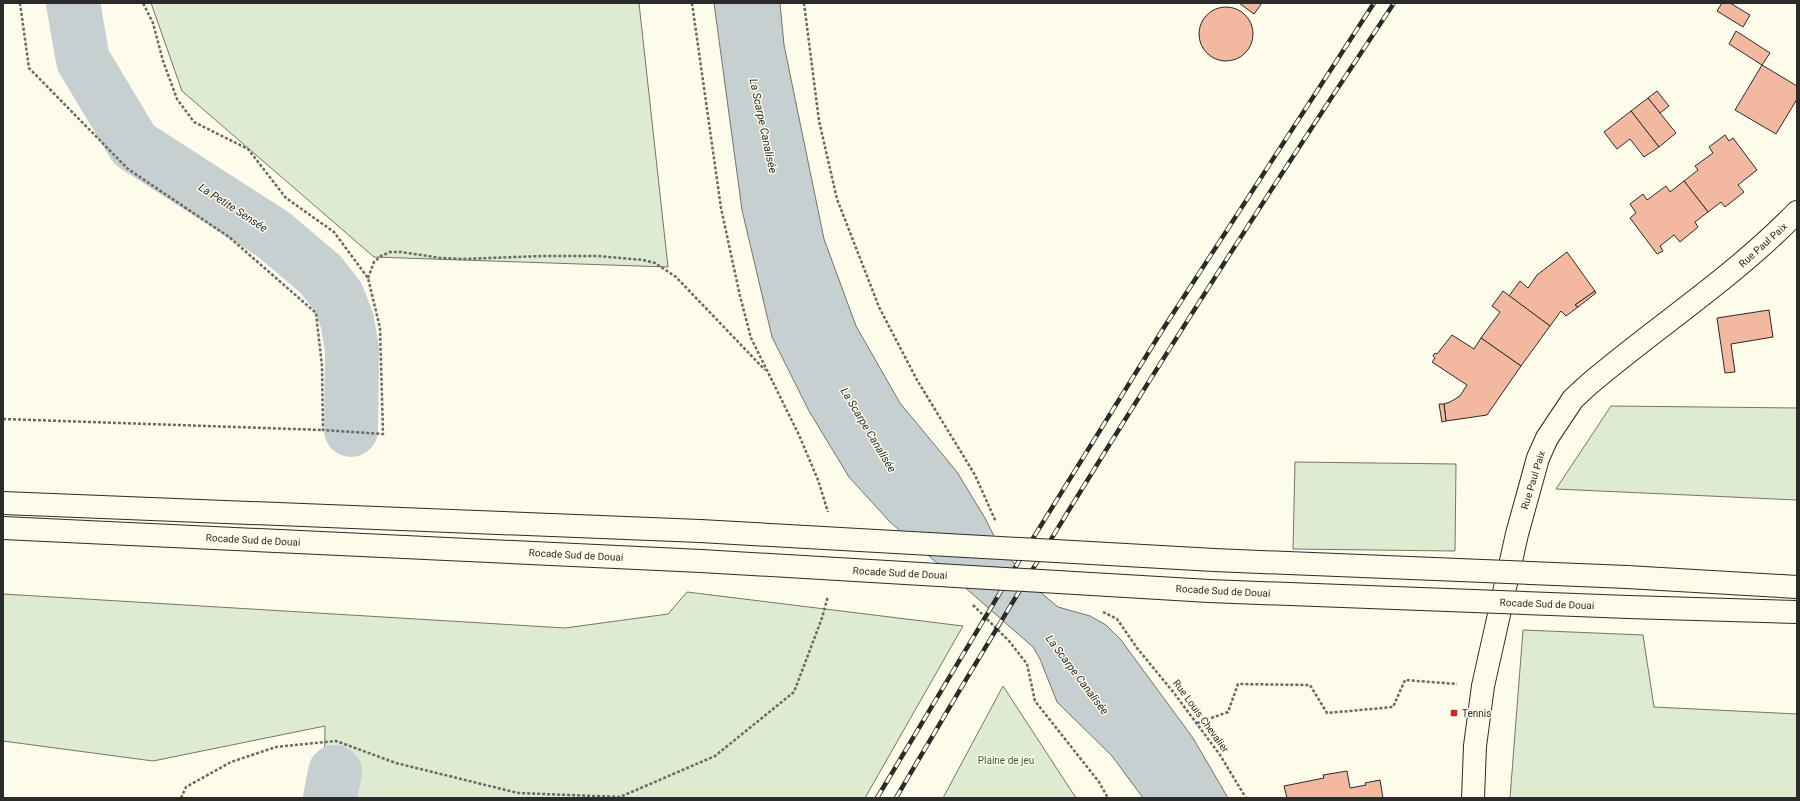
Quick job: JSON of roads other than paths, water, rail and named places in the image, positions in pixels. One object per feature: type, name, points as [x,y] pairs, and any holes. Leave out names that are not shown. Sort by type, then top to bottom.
[{"type":"main road","name":"Rue Paul Paix","points":[[1473,798],[1476,737],[1483,686],[1517,534],[1538,458],[1547,438],[1573,399],[1596,378],[1722,281],[1759,250],[1797,212]]},
{"type":"main road","points":[[3,502],[700,531],[1214,560],[1627,577],[1797,587]]},
{"type":"main road","name":"Rocade Sud de Douai","points":[[3,528],[701,561],[1209,591],[1797,612]]},
{"type":"water","name":"La Scarpe Canalisée","points":[[714,3],[780,3],[784,45],[824,239],[856,326],[900,403],[957,472],[985,518],[998,544],[1034,587],[1058,607],[1090,616],[1106,625],[1121,640],[1193,738],[1228,798],[1143,798],[1112,756],[1057,702],[1040,659],[1033,647],[890,522],[849,477],[809,411],[772,337],[742,210]]},
{"type":"waterway","name":"La Petite Sensée","points":[[73,3],[83,60],[134,145],[274,235],[320,274],[338,297],[347,320],[352,349],[351,430]]},
{"type":"waterway","name":"La Petite Sensée","points":[[330,798],[335,772]]},
{"type":"railway","points":[[877,798],[1022,556],[1163,329],[1374,3]]},
{"type":"railway","points":[[896,798],[1016,596],[1139,397],[1265,199],[1394,3]]},
{"type":"place","name":"Tennis","points":[[1454,713]]},
{"type":"park label","name":"Plaine de jeu","points":[[1006,760]]}]
